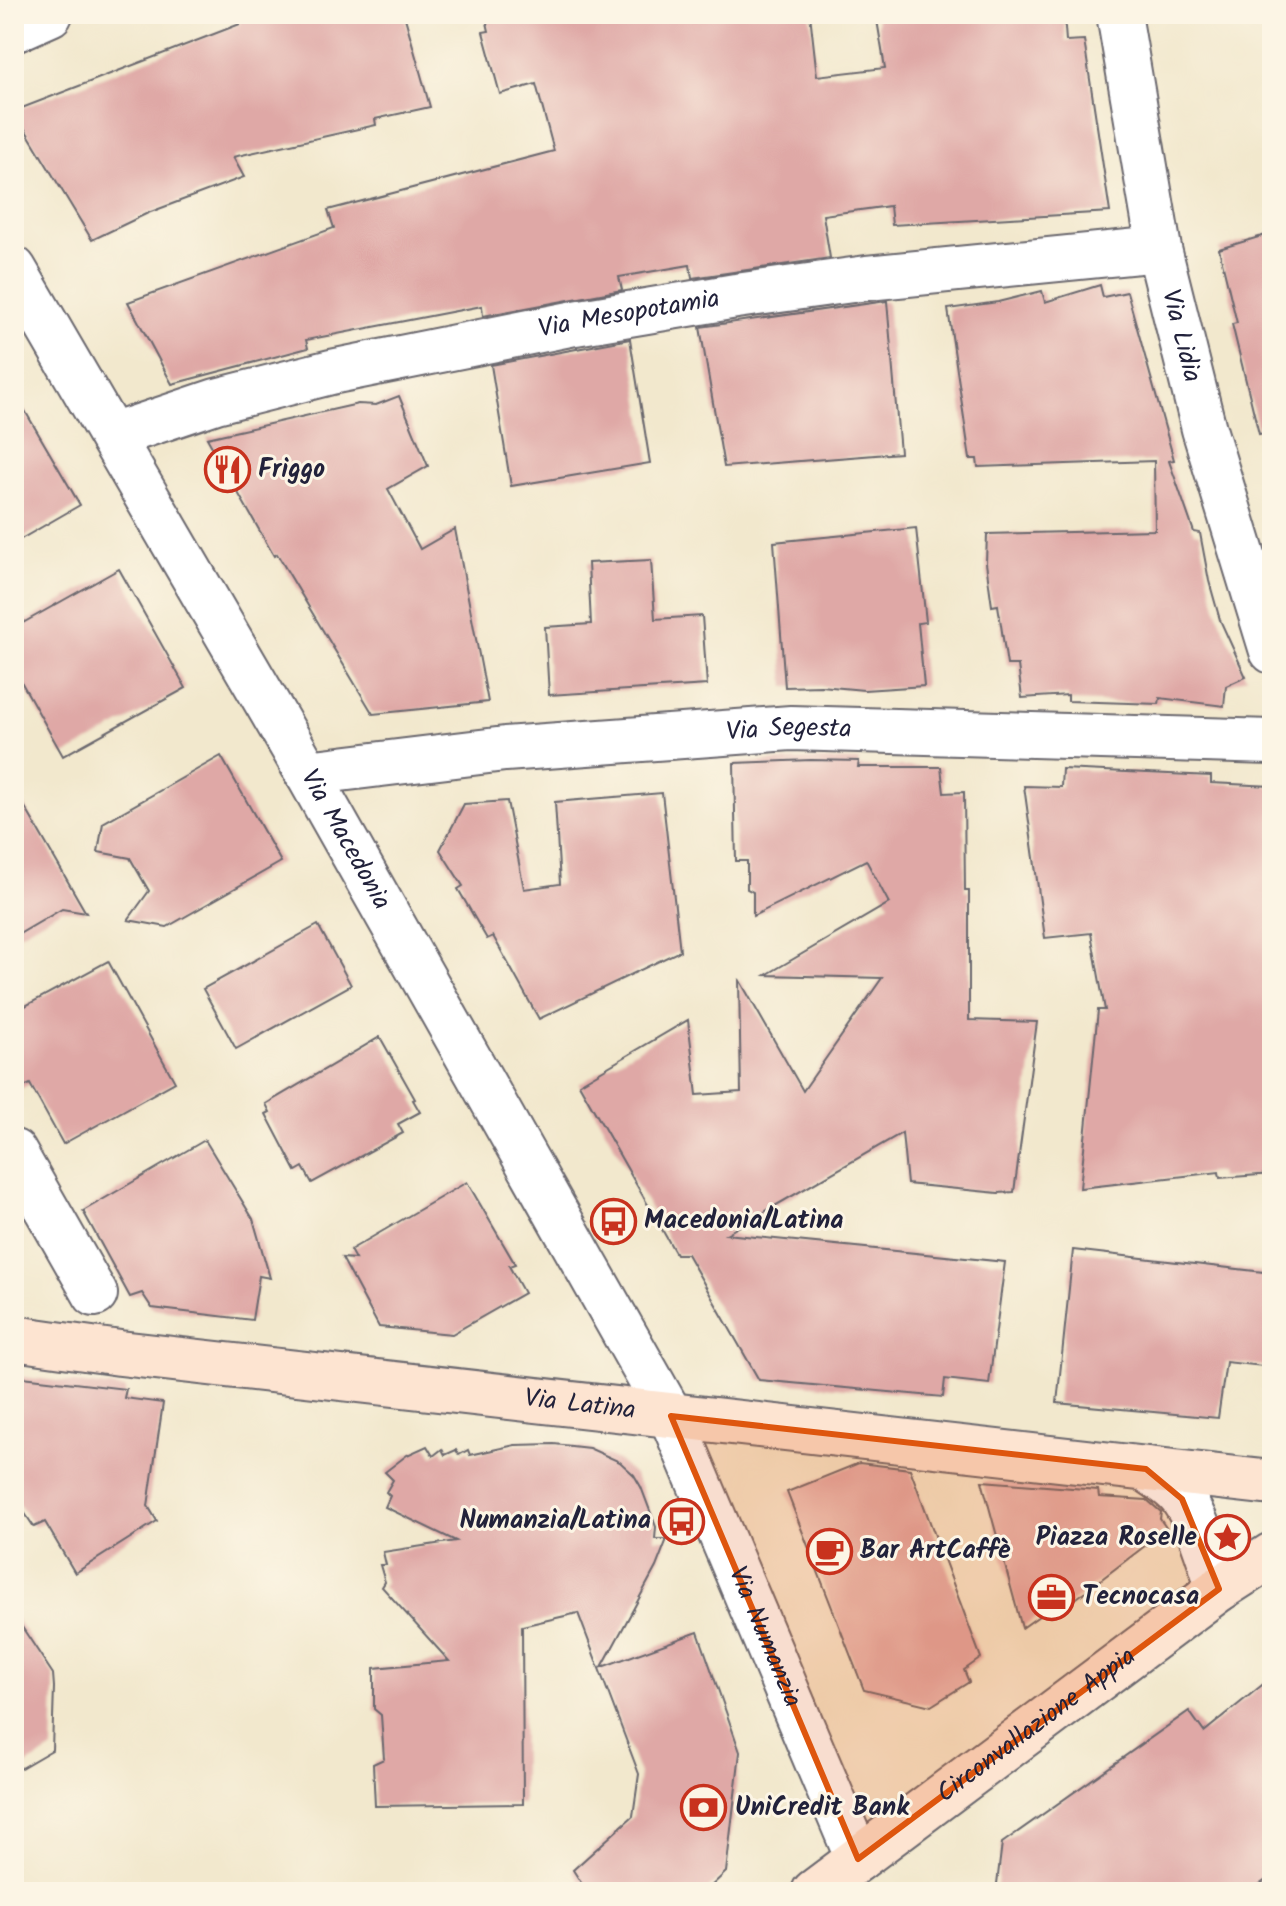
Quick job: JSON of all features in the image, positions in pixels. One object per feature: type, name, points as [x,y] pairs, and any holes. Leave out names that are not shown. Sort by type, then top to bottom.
[{"type":"street","points":[[14,30],[50,14]]},
{"type":"street","name":"Via Lidia","points":[[1119,14],[1159,249],[1204,429],[1272,651]]},
{"type":"street","name":"Via Mesopotamia","points":[[112,436],[216,401],[331,372],[575,323],[867,278],[1159,249]]},
{"type":"street","name":"Via Macedonia","points":[[14,269],[29,328],[112,436],[307,773],[671,1416]]},
{"type":"street","name":"Via Segesta","points":[[307,773],[505,749],[791,728],[1272,742]]},
{"type":"street","points":[[14,1152],[95,1294]]},
{"type":"street","name":"Via Latina","points":[[14,1338],[1146,1469]]},
{"type":"street","name":"Via Numanzia","points":[[671,1416],[866,1876]]},
{"type":"street","points":[[1146,1469],[1272,1483]]},
{"type":"street","points":[[1146,1469],[1182,1499],[1201,1537],[1219,1589],[1272,1555]]},
{"type":"street","name":"Circonvallazione Appia","points":[[814,1892],[866,1876],[1219,1589]]},
{"type":"highlighted area","points":[[671,1416],[1146,1469],[1182,1499],[1219,1589],[858,1859]]},
{"type":"building","points":[[234,14],[404,14],[430,107],[375,119],[376,125],[233,157],[244,177],[148,213],[92,240],[14,111],[240,24]]},
{"type":"building","points":[[485,14],[810,14],[817,76],[885,68],[876,14],[1064,14],[1066,41],[1084,40],[1110,212],[892,225],[890,206],[823,215],[830,258],[692,278],[690,265],[619,277],[622,290],[483,316],[482,306],[306,340],[308,348],[172,384],[128,302],[334,228],[328,210],[554,151],[536,84],[500,94],[483,32],[489,31]]},
{"type":"building","points":[[1272,233],[1272,432],[1259,434],[1232,324],[1237,323],[1219,249]]},
{"type":"building","points":[[1100,285],[1103,297],[1127,292],[1174,460],[1169,461],[1194,532],[1200,533],[1220,620],[1246,677],[1226,686],[1224,706],[1160,698],[1159,704],[1068,701],[1068,695],[1022,698],[1018,665],[1007,665],[998,605],[992,606],[986,563],[987,534],[1155,530],[1154,461],[978,467],[977,459],[970,459],[948,309],[998,302],[1042,291],[1045,302]]},
{"type":"building","points":[[887,301],[900,453],[724,467],[700,327]]},
{"type":"building","points":[[630,339],[650,463],[511,486],[491,365]]},
{"type":"building","points":[[14,392],[80,505],[14,543]]},
{"type":"building","points":[[399,396],[428,466],[388,489],[420,549],[455,529],[488,702],[373,714],[277,554],[274,556],[207,438],[358,404],[376,405]]},
{"type":"building","points":[[916,528],[926,622],[918,623],[924,686],[864,690],[785,687],[774,542]]},
{"type":"building","points":[[651,560],[655,619],[702,616],[707,685],[549,695],[545,627],[591,624],[588,563]]},
{"type":"building","points":[[119,569],[186,688],[63,756],[14,669],[14,628]]},
{"type":"building","points":[[221,756],[281,862],[167,927],[128,920],[149,891],[130,858],[98,852],[103,823]]},
{"type":"building","points":[[859,761],[858,767],[941,767],[944,793],[964,792],[965,891],[969,891],[969,1020],[1037,1022],[1014,1192],[907,1184],[902,1133],[726,1234],[1005,1262],[989,1384],[945,1379],[943,1397],[759,1380],[687,1254],[676,1254],[579,1084],[688,1020],[697,1095],[741,1092],[739,979],[803,1091],[882,978],[766,975],[889,903],[866,860],[753,916],[753,892],[747,889],[747,861],[736,861],[734,763]]},
{"type":"building","points":[[1062,769],[1211,776],[1211,783],[1272,786],[1272,1174],[1220,1178],[1219,1172],[1080,1188],[1098,1010],[1105,1010],[1091,933],[1045,938],[1024,786],[1061,787]]},
{"type":"building","points":[[14,788],[86,913],[62,909],[14,937]]},
{"type":"building","points":[[662,793],[680,951],[539,1019],[493,936],[487,939],[458,889],[463,886],[440,850],[464,804],[507,801],[524,889],[560,884],[555,802]]},
{"type":"building","points":[[318,925],[351,985],[236,1049],[203,989]]},
{"type":"building","points":[[108,961],[175,1082],[63,1144],[30,1084],[14,1092],[14,1012]]},
{"type":"building","points":[[380,1037],[420,1112],[398,1124],[403,1133],[312,1183],[303,1167],[296,1171],[266,1114],[270,1112],[266,1104]]},
{"type":"building","points":[[205,1140],[253,1219],[270,1278],[259,1276],[252,1320],[152,1308],[142,1293],[130,1297],[83,1211]]},
{"type":"building","points":[[467,1182],[515,1264],[509,1266],[524,1293],[452,1334],[379,1327],[342,1258],[355,1259],[350,1250]]},
{"type":"building","points":[[1073,1250],[1272,1273],[1272,1367],[1226,1362],[1218,1418],[1057,1403]]},
{"type":"building","points":[[14,1376],[126,1389],[124,1398],[163,1403],[148,1506],[157,1521],[75,1573],[45,1522],[34,1527],[14,1497]]},
{"type":"building","points":[[554,1444],[589,1448],[620,1462],[641,1487],[656,1527],[655,1539],[667,1539],[656,1567],[602,1667],[698,1632],[740,1752],[726,1872],[705,1892],[587,1892],[573,1870],[633,1816],[639,1774],[578,1613],[522,1626],[523,1804],[375,1806],[373,1764],[384,1759],[381,1715],[374,1709],[374,1668],[449,1661],[382,1587],[385,1582],[380,1565],[386,1565],[383,1552],[456,1541],[385,1507],[390,1496],[386,1492],[393,1480],[385,1472],[407,1455],[427,1446],[433,1456],[442,1449],[445,1455],[456,1450],[459,1455],[468,1450],[470,1455],[515,1445]]},
{"type":"building","points":[[859,1463],[910,1469],[981,1658],[964,1670],[969,1682],[931,1706],[864,1690],[787,1492]]},
{"type":"building","points":[[982,1481],[1098,1490],[1099,1497],[1147,1500],[1161,1512],[1160,1519],[1167,1529],[1052,1617],[1046,1611],[1022,1628]]},
{"type":"building","points":[[14,1615],[53,1674],[54,1687],[52,1750],[14,1772]]},
{"type":"building","points":[[1272,1677],[1272,1876],[1248,1892],[996,1892],[1002,1843],[1189,1711],[1204,1732]]},
{"type":"place","name":"Friggo","points":[[227,470]]},
{"type":"place","name":"Macedonia/Latina","points":[[613,1221]]},
{"type":"place","name":"Numanzia/Latina","points":[[682,1521]]},
{"type":"place","name":"Piazza Roselle","points":[[1228,1538]]},
{"type":"place","name":"Bar ArtCaffè","points":[[829,1551]]},
{"type":"place","name":"Tecnocasa","points":[[1051,1597]]},
{"type":"place","name":"UniCredit Bank","points":[[704,1808]]}]
